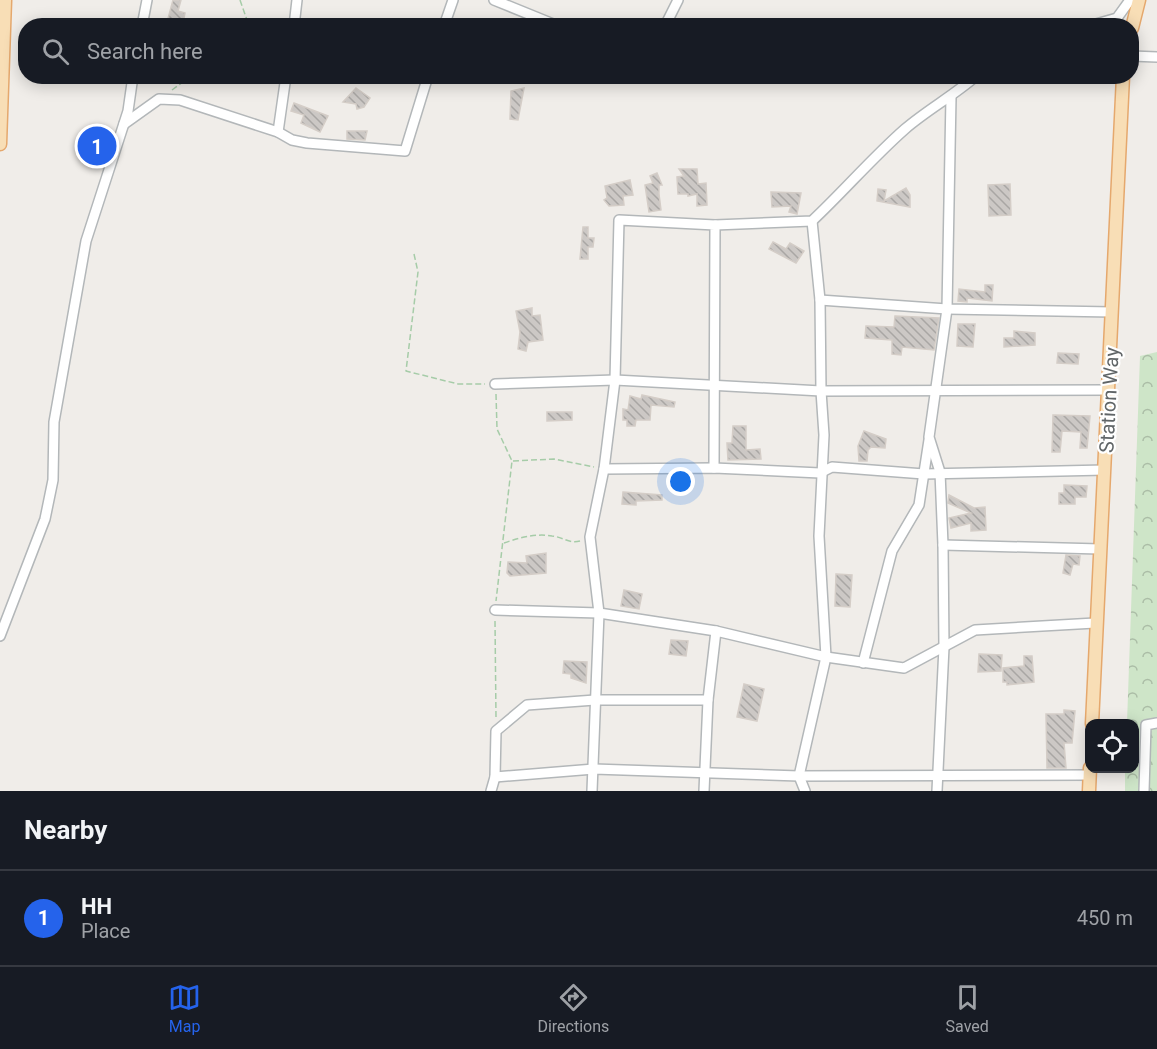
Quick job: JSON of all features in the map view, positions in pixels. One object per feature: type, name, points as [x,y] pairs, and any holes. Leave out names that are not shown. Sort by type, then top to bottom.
[{"type":"main road","points":[[0,144],[5,0]]},
{"type":"main road","points":[[1134,18],[1139,0]]},
{"type":"main road","name":"Station Way","points":[[1092,719],[1095,623],[1106,470],[1124,84]]},
{"type":"main road","points":[[1089,791],[1090,773]]},
{"type":"street","points":[[144,18],[147,0]]},
{"type":"street","points":[[295,18],[297,0]]},
{"type":"street","points":[[447,18],[453,0]]},
{"type":"street","points":[[494,0],[538,18]]},
{"type":"street","points":[[669,18],[678,0]]},
{"type":"street","points":[[1117,18],[1130,0]]},
{"type":"street","points":[[1139,56],[1157,57]]},
{"type":"street","points":[[0,636],[45,519],[53,480],[54,422],[86,241],[124,124],[132,84]]},
{"type":"street","points":[[278,132],[285,84]]},
{"type":"street","points":[[124,124],[159,99],[188,102],[278,132],[291,140],[405,151],[426,84]]},
{"type":"street","points":[[592,791],[598,613],[590,537],[604,469],[615,380],[619,220],[715,225],[812,221],[870,161],[907,128],[966,84]]},
{"type":"street","points":[[863,663],[892,551],[919,505],[937,392],[946,309],[951,97]]},
{"type":"street","points":[[805,791],[799,776],[826,657],[819,536],[820,473],[824,435],[820,391],[820,300],[812,221]]},
{"type":"street","points":[[714,468],[715,225]]},
{"type":"street","points":[[820,300],[946,309],[1112,312]]},
{"type":"street","points":[[495,384],[615,380],[820,391],[1109,390]]},
{"type":"street","points":[[929,437],[940,472],[943,545],[944,647],[937,791]]},
{"type":"street","points":[[604,469],[714,468],[820,473],[832,467],[924,474],[1106,470]]},
{"type":"street","points":[[943,545],[1100,549]]},
{"type":"street","points":[[495,610],[598,613],[716,631],[826,657],[904,668],[975,630],[1095,623]]},
{"type":"street","points":[[704,791],[708,700],[716,631]]},
{"type":"street","points":[[491,791],[495,777],[496,731],[527,705],[595,700],[708,700]]},
{"type":"street","points":[[1144,791],[1146,725],[1157,723]]},
{"type":"street","points":[[495,777],[594,769],[799,776],[939,777],[1085,772]]},
{"type":"path","points":[[240,0],[246,18]]},
{"type":"path","points":[[159,99],[180,84]]},
{"type":"path","points":[[414,254],[418,272],[406,371],[458,384],[495,384],[496,429],[512,461],[495,610],[496,731]]},
{"type":"path","points":[[512,461],[554,459],[604,469]]},
{"type":"path","points":[[503,543],[520,537],[552,536],[573,543],[590,537]]},
{"type":"green space","points":[[1157,352],[1157,791],[1125,791],[1125,773],[1139,773],[1139,719],[1127,719],[1140,356]]},
{"type":"building","points":[[173,0],[181,0],[178,11],[185,13],[184,18],[168,18]]},
{"type":"building","points":[[356,88],[370,98],[364,107],[357,109],[356,104],[343,102]]},
{"type":"building","points":[[524,88],[518,120],[510,119],[511,91]]},
{"type":"building","points":[[294,103],[328,116],[320,132],[301,123],[304,115],[291,111]]},
{"type":"building","points":[[87,130],[108,131],[105,161],[86,160]]},
{"type":"building","points":[[347,131],[367,131],[365,140],[347,139]]},
{"type":"building","points":[[679,169],[697,169],[698,184],[706,183],[707,205],[697,206],[697,194],[688,196],[688,194],[678,194],[677,177],[684,176]]},
{"type":"building","points":[[657,173],[662,185],[659,185],[661,210],[649,212],[645,185],[653,183],[650,176]]},
{"type":"building","points":[[630,180],[633,195],[623,196],[624,205],[609,206],[604,200],[607,198],[605,186]]},
{"type":"building","points":[[1010,184],[1011,215],[989,216],[988,185]]},
{"type":"building","points":[[906,188],[910,195],[910,207],[877,201],[878,189],[886,190],[884,201]]},
{"type":"building","points":[[771,192],[801,193],[797,214],[789,212],[791,206],[772,207]]},
{"type":"building","points":[[583,227],[588,227],[588,238],[594,238],[593,247],[588,247],[588,259],[580,259]]},
{"type":"building","points":[[773,242],[786,249],[790,243],[804,251],[796,263],[769,249]]},
{"type":"building","points":[[985,285],[993,285],[992,301],[967,298],[967,302],[958,301],[959,289],[985,292]]},
{"type":"building","points":[[532,308],[532,316],[540,315],[543,340],[528,342],[526,351],[518,349],[520,332],[516,311]]},
{"type":"building","points":[[895,316],[939,318],[934,350],[902,347],[901,355],[892,354],[892,340],[865,338],[866,326],[894,327]]},
{"type":"building","points":[[958,324],[975,324],[973,347],[957,346]]},
{"type":"building","points":[[1014,331],[1035,333],[1035,345],[1004,347],[1004,338],[1014,338]]},
{"type":"building","points":[[1058,353],[1079,354],[1078,364],[1057,363]]},
{"type":"building","points":[[642,395],[675,402],[674,407],[651,405],[650,420],[636,420],[635,426],[627,426],[627,420],[623,420],[623,409],[628,410],[630,396],[641,399]]},
{"type":"building","points":[[547,412],[572,412],[572,420],[547,421]]},
{"type":"building","points":[[1053,415],[1090,416],[1087,448],[1080,448],[1081,432],[1062,431],[1060,452],[1052,452]]},
{"type":"building","points":[[733,426],[746,426],[746,450],[760,449],[761,459],[728,460],[727,443],[732,443]]},
{"type":"building","points":[[864,431],[886,439],[885,448],[871,447],[868,450],[867,461],[859,461],[858,446]]},
{"type":"building","points":[[1064,485],[1087,486],[1086,497],[1075,497],[1075,504],[1059,504],[1059,493],[1064,493]]},
{"type":"building","points":[[623,492],[662,495],[662,500],[636,501],[636,505],[622,504]]},
{"type":"building","points":[[949,495],[974,508],[985,507],[986,530],[971,531],[971,523],[951,528],[949,518],[971,513],[948,503]]},
{"type":"building","points":[[546,553],[546,573],[510,576],[507,573],[508,562],[527,563],[526,556]]},
{"type":"building","points":[[1066,555],[1080,556],[1079,565],[1073,564],[1070,575],[1063,573]]},
{"type":"building","points":[[836,574],[852,575],[850,607],[835,606]]},
{"type":"building","points":[[624,590],[642,594],[639,609],[621,606]]},
{"type":"building","points":[[671,640],[688,641],[686,656],[669,654]]},
{"type":"building","points":[[979,654],[1002,655],[1001,671],[978,672]]},
{"type":"building","points":[[1024,656],[1032,656],[1034,682],[1007,685],[1007,682],[1003,682],[1003,668],[1024,666]]},
{"type":"building","points":[[564,661],[587,662],[586,683],[571,678],[571,674],[563,673]]},
{"type":"building","points":[[744,684],[764,689],[757,721],[737,717]]},
{"type":"building","points":[[1064,710],[1075,711],[1072,743],[1064,743],[1066,768],[1047,768],[1046,714],[1064,714]]},
{"type":"place","name":"HH","points":[[97,146]]}]
